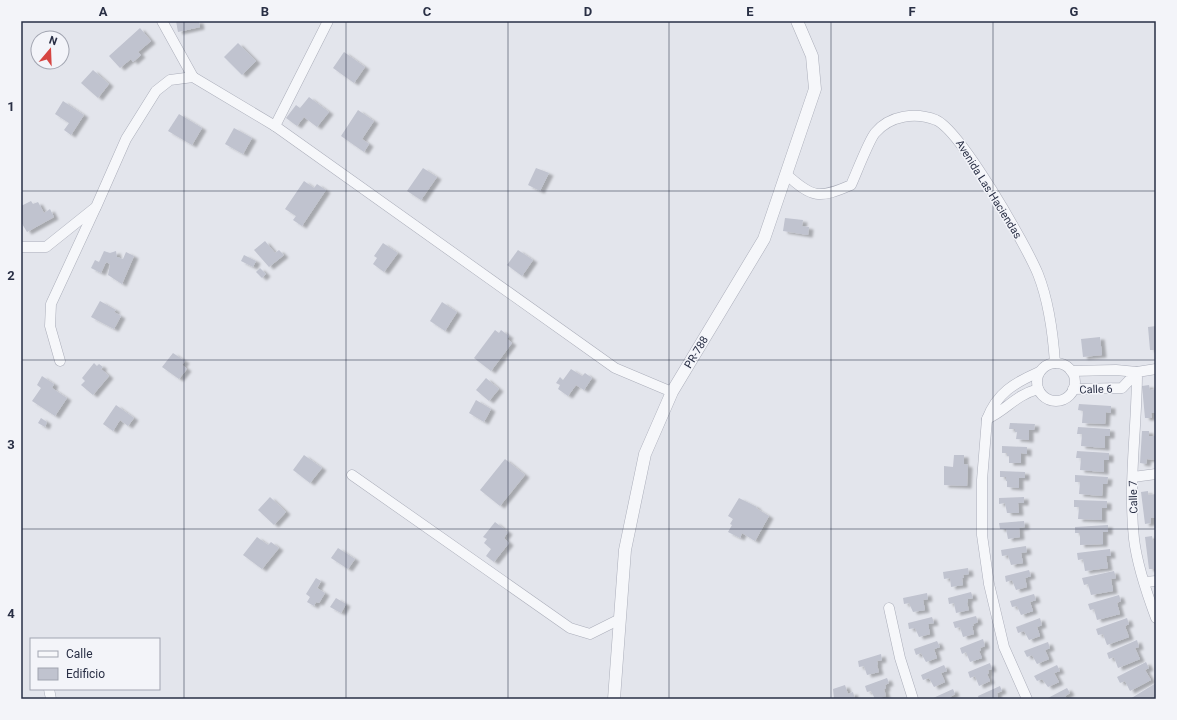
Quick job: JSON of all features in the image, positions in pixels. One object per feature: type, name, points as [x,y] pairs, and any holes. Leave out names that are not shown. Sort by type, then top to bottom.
[{"type":"street","points":[[162,21],[193,77],[275,126],[615,368],[672,392]]},
{"type":"street","points":[[275,126],[328,21]]},
{"type":"street","name":"PR-788","points":[[614,699],[625,550],[645,454],[672,392],[764,239],[815,89],[812,56],[797,21]]},
{"type":"street","points":[[60,360],[50,326],[52,304],[126,138],[156,91],[170,80],[193,77]]},
{"type":"street","name":"Avenida Las Haciendas","points":[[786,174],[802,188],[812,193],[817,195],[832,194],[851,185],[875,133],[880,129],[892,121],[911,114],[937,120],[956,136],[1015,227],[1038,274],[1053,329],[1055,363]]},
{"type":"street","points":[[21,247],[46,247],[96,207]]},
{"type":"street","points":[[1027,699],[1004,647],[989,584],[982,535],[982,480],[987,419],[993,404],[1002,394],[1021,380],[1039,372],[1049,364],[1055,363],[1067,366],[1071,371],[1075,383],[1073,389],[1065,399],[1052,401],[1046,398],[1038,389],[1036,383],[1039,372]]},
{"type":"street","name":"Calle 6","points":[[1071,371],[1116,370],[1137,372],[1156,369]]},
{"type":"street","name":"Calle 6","points":[[1073,389],[1122,388],[1137,372]]},
{"type":"street","name":"Calle 7","points":[[1137,372],[1137,409],[1133,477],[1134,540],[1156,618]]},
{"type":"street","points":[[987,419],[999,413],[1009,403],[1024,393],[1038,389]]},
{"type":"street","points":[[1002,394],[1009,403]]},
{"type":"street","points":[[352,474],[570,628],[590,634],[620,619]]},
{"type":"street","points":[[1133,477],[1156,474]]},
{"type":"street","points":[[1145,582],[1156,581]]},
{"type":"street","points":[[889,608],[900,658],[913,699]]},
{"type":"building","points":[[176,21],[199,21],[200,27],[178,32]]},
{"type":"building","points":[[140,28],[151,41],[138,52],[141,55],[133,62],[131,59],[120,68],[109,56]]},
{"type":"building","points":[[238,43],[256,61],[242,75],[224,57]]},
{"type":"building","points":[[344,52],[365,67],[354,83],[333,68]]},
{"type":"building","points":[[93,70],[109,84],[98,98],[81,83]]},
{"type":"building","points":[[309,97],[329,112],[317,127],[304,117],[297,126],[286,118],[296,105],[300,108]]},
{"type":"building","points":[[63,101],[84,115],[71,135],[64,130],[69,123],[55,114]]},
{"type":"building","points":[[358,110],[374,121],[362,139],[369,144],[364,152],[341,136]]},
{"type":"building","points":[[179,114],[202,128],[192,145],[168,131]]},
{"type":"building","points":[[234,128],[252,138],[243,154],[225,144]]},
{"type":"building","points":[[423,168],[437,177],[421,200],[407,191]]},
{"type":"building","points":[[536,168],[549,173],[540,191],[528,185]]},
{"type":"building","points":[[304,181],[314,188],[317,184],[326,190],[302,226],[293,220],[296,216],[285,209]]},
{"type":"building","points":[[31,201],[33,204],[38,202],[44,213],[50,209],[54,217],[27,232],[21,222],[21,206]]},
{"type":"building","points":[[785,218],[803,220],[802,226],[809,227],[808,235],[783,231]]},
{"type":"building","points":[[265,241],[275,253],[279,250],[284,255],[269,267],[254,250]]},
{"type":"building","points":[[383,243],[398,253],[384,272],[373,264],[377,258],[374,256]]},
{"type":"building","points":[[518,250],[533,260],[522,276],[507,265]]},
{"type":"building","points":[[104,251],[110,253],[116,251],[117,257],[123,259],[126,252],[134,256],[122,284],[108,275],[110,264],[106,262],[101,273],[91,268],[95,260],[99,262]]},
{"type":"building","points":[[244,255],[256,261],[253,267],[241,261]]},
{"type":"building","points":[[260,268],[266,274],[262,278],[256,272]]},
{"type":"building","points":[[100,301],[116,310],[114,312],[121,316],[114,329],[91,317]]},
{"type":"building","points":[[442,302],[457,312],[445,331],[430,321]]},
{"type":"building","points":[[1156,326],[1156,350],[1150,350],[1148,327]]},
{"type":"building","points":[[495,330],[499,333],[501,330],[509,336],[507,339],[512,343],[491,371],[474,358]]},
{"type":"building","points":[[1100,337],[1102,355],[1083,357],[1081,339]]},
{"type":"building","points":[[173,353],[185,361],[182,365],[187,369],[179,379],[162,367]]},
{"type":"building","points":[[94,363],[97,366],[99,364],[103,367],[101,369],[109,376],[93,395],[81,385],[85,381],[82,378]]},
{"type":"building","points":[[571,369],[582,376],[585,373],[592,378],[584,390],[576,385],[568,396],[558,389],[560,385],[556,383],[560,377],[563,380]]},
{"type":"building","points":[[42,376],[54,384],[52,388],[67,398],[55,416],[32,401],[41,388],[37,385]]},
{"type":"building","points":[[486,378],[499,389],[489,401],[476,390]]},
{"type":"building","points":[[1149,385],[1150,390],[1156,389],[1156,413],[1151,413],[1152,418],[1145,418],[1142,386]]},
{"type":"building","points":[[476,400],[491,409],[484,422],[469,413]]},
{"type":"building","points":[[1079,404],[1111,406],[1111,413],[1106,412],[1105,424],[1082,423],[1083,411],[1078,410]]},
{"type":"building","points":[[116,405],[134,418],[128,426],[120,420],[113,431],[103,424]]},
{"type":"building","points":[[41,418],[47,422],[45,427],[38,423]]},
{"type":"building","points":[[1010,423],[1035,424],[1034,430],[1029,430],[1029,440],[1016,439],[1017,432],[1015,432],[1015,429],[1009,429]]},
{"type":"building","points":[[1078,427],[1110,429],[1110,436],[1105,436],[1105,448],[1081,446],[1082,434],[1077,434]]},
{"type":"building","points":[[1142,431],[1149,431],[1149,436],[1156,436],[1156,460],[1147,459],[1146,464],[1140,463]]},
{"type":"building","points":[[1002,446],[1027,447],[1027,454],[1021,453],[1021,463],[1009,463],[1009,456],[1007,456],[1007,453],[1002,453]]},
{"type":"building","points":[[1077,451],[1109,453],[1109,460],[1104,460],[1104,472],[1080,470],[1081,458],[1076,458]]},
{"type":"building","points":[[304,455],[322,468],[310,483],[293,470]]},
{"type":"building","points":[[954,455],[964,455],[964,464],[968,465],[967,486],[944,485],[944,466],[953,467]]},
{"type":"building","points":[[505,459],[525,475],[500,506],[480,490]]},
{"type":"building","points":[[1000,471],[1025,472],[1025,478],[1019,478],[1019,488],[1007,487],[1006,477],[1000,477]]},
{"type":"building","points":[[1075,475],[1108,477],[1107,484],[1103,484],[1102,496],[1079,494],[1080,482],[1075,482]]},
{"type":"building","points":[[1148,491],[1148,495],[1156,494],[1156,518],[1151,518],[1151,523],[1145,524],[1141,492]]},
{"type":"building","points":[[270,497],[286,512],[274,525],[258,510]]},
{"type":"building","points":[[1024,497],[1024,503],[1018,503],[1019,513],[1007,513],[1005,503],[999,504],[999,498]]},
{"type":"building","points":[[739,498],[757,507],[756,508],[769,516],[755,541],[742,533],[740,538],[728,532],[732,525],[730,524],[733,519],[728,516]]},
{"type":"building","points":[[1074,500],[1107,501],[1107,508],[1102,508],[1102,520],[1078,519],[1079,507],[1074,507]]},
{"type":"building","points":[[1024,521],[1025,527],[1019,528],[1020,537],[1008,539],[1006,529],[1000,529],[999,523]]},
{"type":"building","points":[[495,522],[508,532],[504,538],[509,543],[494,562],[486,556],[491,549],[484,543],[487,539],[483,537]]},
{"type":"building","points":[[1108,525],[1108,532],[1103,532],[1103,544],[1080,545],[1080,533],[1075,533],[1075,527]]},
{"type":"building","points":[[1152,536],[1153,541],[1156,540],[1156,569],[1149,569],[1145,537]]},
{"type":"building","points":[[257,537],[268,545],[271,542],[279,548],[262,569],[243,555]]},
{"type":"building","points":[[1026,546],[1027,552],[1021,553],[1023,563],[1011,565],[1008,555],[1002,556],[1001,550]]},
{"type":"building","points":[[338,548],[355,559],[348,569],[331,558]]},
{"type":"building","points":[[1110,549],[1111,556],[1106,556],[1108,568],[1085,571],[1083,559],[1078,560],[1077,553]]},
{"type":"building","points":[[968,568],[969,574],[963,575],[964,578],[962,578],[963,585],[951,587],[950,578],[944,579],[943,572]]},
{"type":"building","points":[[1029,570],[1031,576],[1025,578],[1027,587],[1016,590],[1012,580],[1006,582],[1005,576]]},
{"type":"building","points":[[1114,571],[1116,578],[1111,579],[1113,591],[1091,595],[1088,584],[1084,585],[1082,578]]},
{"type":"building","points":[[316,578],[321,581],[317,588],[325,593],[319,603],[316,602],[314,606],[307,602],[310,597],[306,594]]},
{"type":"building","points":[[971,592],[973,598],[968,599],[967,603],[969,610],[956,613],[954,603],[949,604],[948,598]]},
{"type":"building","points":[[927,593],[928,599],[923,600],[925,610],[913,612],[909,603],[904,604],[903,598]]},
{"type":"building","points":[[1034,594],[1036,600],[1030,602],[1033,611],[1021,615],[1017,606],[1012,607],[1010,601]]},
{"type":"building","points":[[1119,595],[1121,601],[1117,603],[1120,614],[1097,620],[1094,609],[1090,610],[1088,604]]},
{"type":"building","points":[[336,598],[346,604],[341,613],[330,607]]},
{"type":"building","points":[[976,616],[978,622],[972,626],[974,634],[963,637],[960,627],[955,628],[953,622]]},
{"type":"building","points":[[932,617],[934,623],[928,624],[930,634],[919,637],[915,628],[909,629],[908,623]]},
{"type":"building","points":[[1040,618],[1042,625],[1037,627],[1040,636],[1029,640],[1024,631],[1018,633],[1016,627]]},
{"type":"building","points":[[1127,618],[1129,624],[1125,626],[1129,637],[1107,645],[1103,634],[1098,635],[1096,629]]},
{"type":"building","points":[[983,639],[985,646],[980,648],[981,650],[979,651],[982,658],[970,662],[966,652],[962,654],[960,648]]},
{"type":"building","points":[[1137,640],[1139,647],[1135,648],[1140,659],[1118,668],[1114,657],[1109,659],[1107,653]]},
{"type":"building","points":[[937,641],[940,647],[934,649],[937,658],[926,662],[921,653],[916,655],[914,649]]},
{"type":"building","points":[[1048,642],[1050,648],[1045,650],[1049,659],[1037,664],[1032,655],[1027,657],[1024,651]]},
{"type":"building","points":[[881,654],[882,660],[877,661],[879,672],[867,675],[864,666],[859,667],[858,661]]},
{"type":"building","points":[[1146,662],[1149,668],[1145,670],[1151,680],[1130,691],[1125,681],[1120,683],[1117,677]]},
{"type":"building","points":[[990,663],[992,669],[988,670],[989,673],[987,674],[990,681],[979,686],[975,676],[970,678],[968,672]]},
{"type":"building","points":[[944,665],[947,671],[941,673],[945,682],[934,687],[929,678],[923,680],[921,675]]},
{"type":"building","points":[[1057,665],[1060,671],[1054,673],[1059,682],[1048,687],[1042,679],[1037,681],[1034,676]]},
{"type":"building","points":[[887,678],[889,683],[885,685],[886,688],[884,689],[886,696],[875,699],[871,691],[867,692],[865,686]]},
{"type":"building","points":[[1156,683],[1156,699],[1130,699]]},
{"type":"building","points":[[845,685],[848,694],[853,692],[855,699],[834,699],[833,689]]},
{"type":"building","points":[[1000,686],[1002,691],[997,693],[998,699],[979,699],[978,696]]},
{"type":"building","points":[[1067,688],[1070,693],[1065,696],[1067,699],[1046,699]]},
{"type":"building","points":[[953,689],[955,694],[950,697],[951,699],[931,699]]}]
